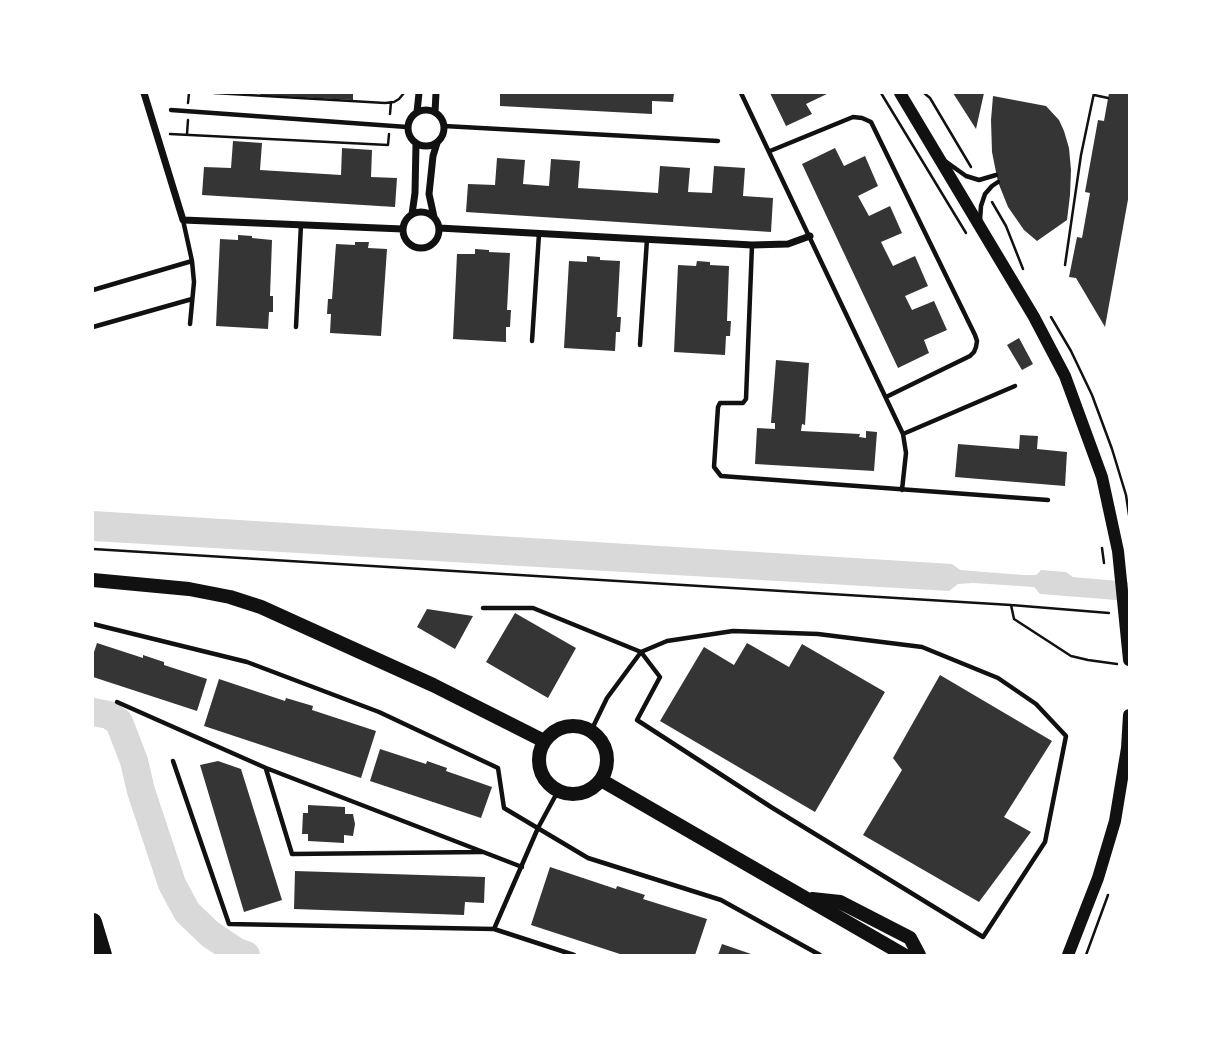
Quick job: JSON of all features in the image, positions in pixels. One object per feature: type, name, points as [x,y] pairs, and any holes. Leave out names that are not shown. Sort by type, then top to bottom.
[{"type":"highway","points":[[93,922],[103,955]]},
{"type":"main road","points":[[93,580],[189,589],[230,597],[261,607],[433,685],[544,741]]},
{"type":"main road","points":[[582,727],[591,731],[600,738],[605,748],[606,770],[601,780],[581,793],[558,791],[548,784],[542,774],[539,763],[544,741],[561,728],[582,727]]},
{"type":"main road","points":[[601,780],[904,955]]},
{"type":"main road","points":[[807,899],[840,902],[910,938],[919,955]]},
{"type":"street","points":[[144,93],[183,220],[403,229]]},
{"type":"street","points":[[417,112],[419,93]]},
{"type":"street","points":[[435,112],[436,93]]},
{"type":"street","points":[[900,93],[1034,317],[1065,376],[1102,477],[1118,551],[1129,660]]},
{"type":"street","points":[[412,214],[416,144],[408,127],[412,116],[426,110],[435,112],[444,126],[433,156],[429,194],[439,228],[436,240],[427,247],[416,247],[406,240],[403,229],[407,218],[412,214],[424,212],[434,217]]},
{"type":"street","points":[[416,144],[427,146],[437,142]]},
{"type":"street","points":[[439,228],[752,246],[788,244],[810,236]]},
{"type":"street","points":[[1068,955],[1098,878],[1115,821],[1127,748],[1129,715]]},
{"type":"lane","points":[[741,93],[903,434],[906,453],[902,490]]},
{"type":"lane","points":[[171,110],[408,127]]},
{"type":"lane","points":[[770,152],[853,117],[871,122],[975,335],[976,347],[970,356],[886,397]]},
{"type":"lane","points":[[444,126],[718,141]]},
{"type":"lane","points":[[939,156],[967,176],[979,180],[996,174]]},
{"type":"lane","points":[[980,225],[985,194],[998,182]]},
{"type":"lane","points":[[183,220],[194,282],[190,324]]},
{"type":"lane","points":[[296,327],[301,224]]},
{"type":"lane","points":[[532,341],[539,234]]},
{"type":"lane","points":[[640,345],[648,239]]},
{"type":"lane","points":[[752,246],[746,399],[743,403],[720,403],[718,407],[714,467],[716,472],[729,478],[1048,500]]},
{"type":"lane","points":[[93,289],[192,261]]},
{"type":"lane","points":[[93,327],[192,299]]},
{"type":"lane","points":[[903,434],[1015,386]]},
{"type":"lane","points":[[483,608],[533,608],[641,652],[660,677],[637,720],[771,807],[983,937],[1045,842],[1066,736],[1036,704],[998,678],[922,647],[818,634],[733,631],[667,641],[641,652],[607,698],[591,731]]},
{"type":"lane","points":[[93,624],[247,662],[379,712],[498,768],[505,808],[588,858],[721,900],[820,955]]},
{"type":"lane","points":[[117,702],[266,768],[523,867]]},
{"type":"lane","points":[[173,761],[229,924],[494,929],[574,955]]},
{"type":"lane","points":[[266,768],[292,854],[485,852]]},
{"type":"lane","points":[[494,929],[538,828],[558,791]]},
{"type":"path","points":[[214,93],[391,103],[404,93]]},
{"type":"path","points":[[881,93],[968,236]]},
{"type":"path","points":[[1065,265],[1093,94],[1108,98]]},
{"type":"path","points":[[390,114],[391,103]]},
{"type":"path","points":[[170,134],[388,145],[389,131]]},
{"type":"path","points":[[1101,542],[1103,554]]},
{"type":"path","points":[[93,549],[1116,613]]},
{"type":"path","points":[[1011,605],[1014,619],[1054,647],[1071,656],[1114,663]]},
{"type":"shaded area","points":[[93,511],[952,564],[960,570],[1023,575],[1036,575],[1041,570],[1066,572],[1073,577],[1129,582],[1129,601],[1040,594],[1034,587],[973,583],[958,584],[949,591],[93,541]]},
{"type":"building","points":[[353,93],[353,100],[260,95]]},
{"type":"building","points":[[500,93],[674,93],[673,102],[652,101],[652,114],[500,106]]},
{"type":"building","points":[[770,93],[829,93],[806,104],[812,114],[786,126]]},
{"type":"building","points":[[953,93],[984,93],[976,129]]},
{"type":"building","points":[[1109,93],[1129,93],[1129,194],[1105,327],[1076,278],[1069,277],[1077,237],[1082,238],[1090,193],[1085,192],[1098,120],[1104,121]]},
{"type":"building","points":[[993,96],[1046,106],[1059,120],[1064,131],[1071,170],[1067,220],[1037,241],[1024,230],[1008,207],[998,182],[992,152]]},
{"type":"building","points":[[233,141],[262,143],[260,170],[341,175],[342,148],[372,150],[371,177],[397,178],[395,207],[202,195],[204,167],[231,168]]},
{"type":"building","points":[[835,148],[844,166],[865,156],[878,186],[858,196],[869,216],[890,206],[902,233],[881,242],[893,266],[915,256],[928,286],[905,296],[912,310],[934,301],[947,330],[924,340],[929,353],[898,368],[802,164]]},
{"type":"building","points":[[497,158],[525,160],[523,184],[549,186],[551,159],[580,161],[578,188],[658,193],[660,166],[690,168],[688,192],[712,193],[714,166],[745,168],[743,196],[773,198],[771,232],[466,212],[468,184],[495,185]]},
{"type":"building","points":[[238,235],[272,240],[270,296],[273,296],[273,312],[269,312],[268,329],[216,326],[220,239],[238,240]]},
{"type":"building","points":[[355,242],[369,242],[368,248],[387,249],[381,336],[330,333],[331,314],[327,314],[328,299],[332,299],[336,244],[355,245]]},
{"type":"building","points":[[475,249],[510,253],[507,310],[511,310],[510,327],[506,327],[506,342],[453,339],[457,254],[475,254]]},
{"type":"building","points":[[587,256],[620,261],[617,317],[621,317],[620,332],[616,332],[615,351],[564,348],[569,261],[587,262]]},
{"type":"building","points":[[697,261],[729,266],[727,321],[731,321],[730,336],[726,336],[725,355],[674,352],[678,265],[696,266]]},
{"type":"building","points":[[1019,338],[1033,364],[1022,370],[1007,345]]},
{"type":"building","points":[[776,360],[809,363],[805,425],[802,424],[801,431],[860,434],[859,437],[866,438],[866,431],[877,432],[874,471],[755,464],[757,428],[775,429],[775,423],[771,423]]},
{"type":"building","points":[[1020,435],[1038,436],[1037,449],[1067,452],[1065,486],[955,477],[958,444],[1019,449]]},
{"type":"building","points":[[427,609],[473,616],[455,649],[417,627]]},
{"type":"building","points":[[515,613],[576,648],[548,698],[486,662]]},
{"type":"building","points":[[97,643],[143,658],[143,655],[207,679],[197,711],[93,677],[93,655]]},
{"type":"building","points":[[747,643],[789,667],[802,644],[885,692],[815,812],[660,721],[704,647],[734,665]]},
{"type":"building","points":[[940,675],[1052,741],[1004,817],[1031,832],[979,902],[863,835],[902,770],[893,758]]},
{"type":"building","points":[[219,679],[285,701],[286,698],[313,706],[312,710],[376,731],[361,778],[204,726]]},
{"type":"building","points":[[380,749],[426,764],[427,761],[447,768],[446,771],[492,787],[481,818],[370,781]]},
{"type":"building","points":[[218,761],[241,769],[282,900],[244,912],[200,765]]},
{"type":"building","points":[[308,805],[345,807],[345,814],[353,814],[353,836],[344,835],[344,843],[308,841],[308,834],[302,834],[303,813],[308,813]]},
{"type":"building","points":[[550,867],[616,889],[617,886],[645,895],[643,899],[707,919],[695,955],[623,955],[531,925]]},
{"type":"building","points":[[295,871],[485,877],[484,903],[465,902],[464,915],[294,909]]},
{"type":"building","points":[[722,944],[754,955],[718,955]]},
{"type":"waterway","points":[[93,712],[109,715],[119,722],[134,761],[141,791],[172,884],[187,912],[210,934],[246,955]]}]
